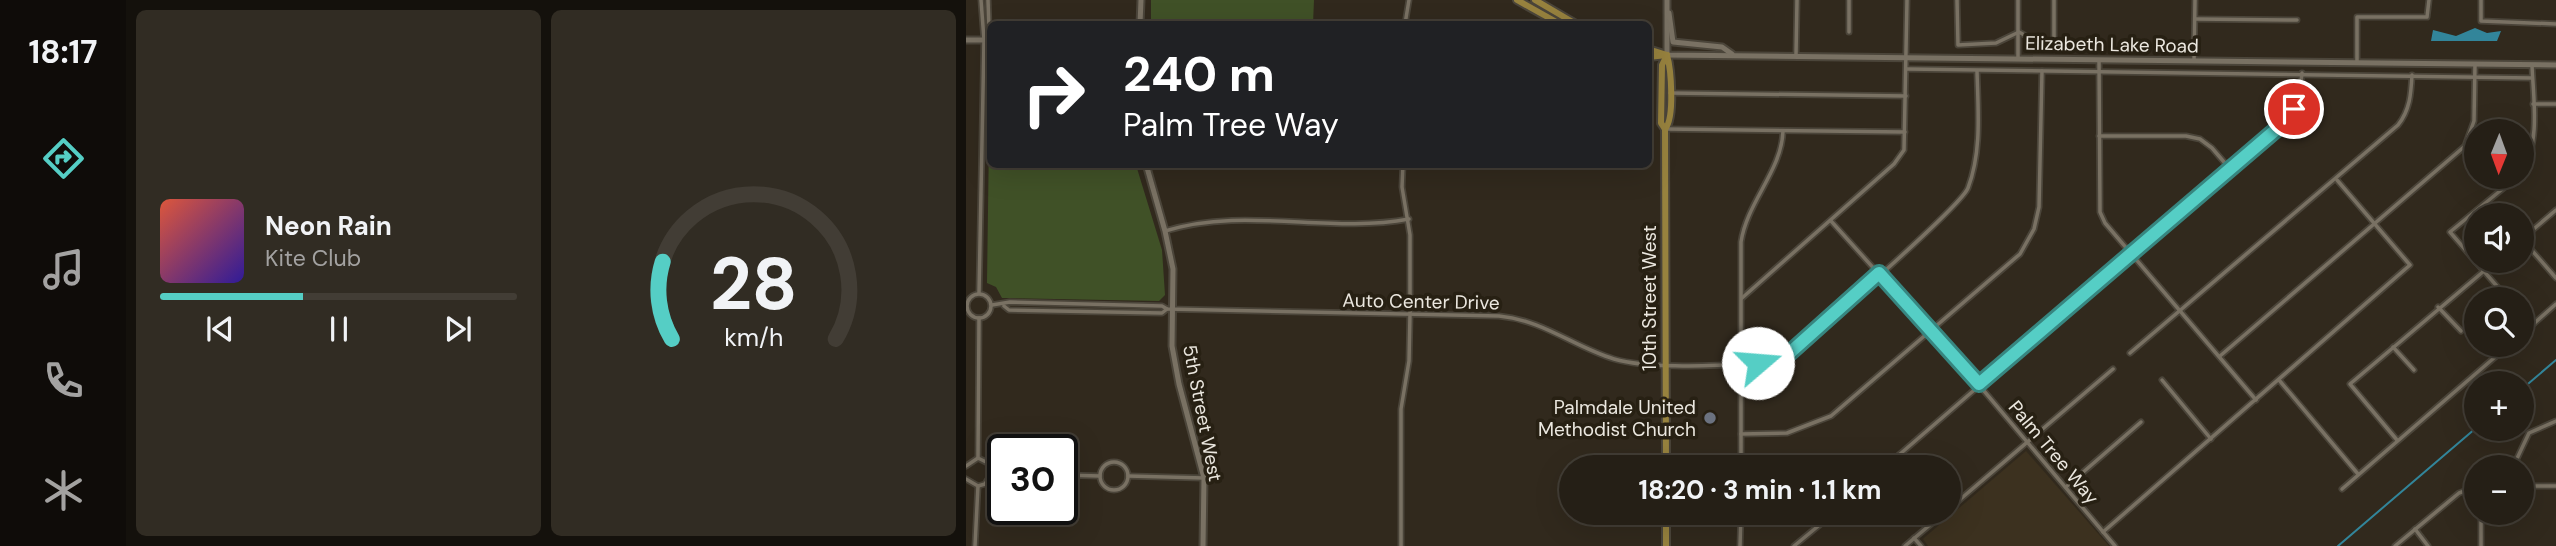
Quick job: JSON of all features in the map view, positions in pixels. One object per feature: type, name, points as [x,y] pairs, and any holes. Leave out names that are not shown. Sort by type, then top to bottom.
[{"type":"main road","points":[[1140,21],[1141,0]]},
{"type":"main road","points":[[1517,0],[1555,21]]},
{"type":"main road","points":[[1535,0],[1571,21]]},
{"type":"main road","points":[[1667,3],[1673,42],[1678,45],[1722,47],[1732,54]]},
{"type":"main road","points":[[1667,3],[1667,55]]},
{"type":"main road","points":[[966,40],[987,40]]},
{"type":"main road","points":[[1652,50],[1667,55]]},
{"type":"main road","points":[[1652,57],[1667,55]]},
{"type":"main road","name":"Elizabeth Lake Road","points":[[1667,55],[2556,65]]},
{"type":"main road","name":"10th Street West","points":[[1665,129],[1670,124],[1667,55]]},
{"type":"main road","name":"10th Street West","points":[[1666,455],[1665,129],[1661,123],[1662,65],[1667,55]]},
{"type":"main road","name":"5th Street West","points":[[1147,168],[1165,231],[1172,269],[1172,346],[1179,384],[1204,478],[1203,546]]},
{"type":"main road","points":[[1666,525],[1666,546]]},
{"type":"street","points":[[1406,21],[1409,0]]},
{"type":"street","points":[[1796,55],[1797,0]]},
{"type":"street","points":[[1849,0],[1849,32]]},
{"type":"street","points":[[1742,298],[1894,164],[1904,150],[1908,57],[1907,0]]},
{"type":"street","points":[[1957,0],[1958,45],[1996,43],[2018,32]]},
{"type":"street","points":[[2018,0],[2018,59]]},
{"type":"street","points":[[2018,32],[2036,43],[2051,43],[2054,37],[2054,0]]},
{"type":"street","points":[[2194,61],[2195,0]]},
{"type":"street","points":[[2357,63],[2357,17],[2427,17],[2429,0]]},
{"type":"street","points":[[2481,0],[2481,22],[2556,24]]},
{"type":"street","points":[[979,293],[987,40],[982,1],[988,1],[989,21]]},
{"type":"street","points":[[2195,19],[2297,20]]},
{"type":"street","points":[[2099,60],[2100,212],[2256,400]]},
{"type":"street","points":[[2220,355],[2465,146],[2474,121],[2475,64]]},
{"type":"street","points":[[2532,65],[2533,119]]},
{"type":"street","points":[[1907,69],[2532,78]]},
{"type":"street","name":"Auto Center Drive","points":[[992,306],[1004,306],[1010,302],[1056,303],[1162,306],[1170,309],[1517,318],[1552,329],[1617,359],[1664,363],[1776,363],[1936,225],[1967,191],[1978,133],[1978,71]]},
{"type":"street","points":[[1741,434],[1787,433],[1831,416],[2011,264],[2034,229],[2039,207],[2042,71]]},
{"type":"street","points":[[1899,455],[2286,121],[2299,99],[2302,73]]},
{"type":"street","points":[[2130,353],[2337,180],[2405,116],[2412,75]]},
{"type":"street","points":[[1670,93],[1906,96]]},
{"type":"street","points":[[2533,104],[2556,104]]},
{"type":"street","points":[[1665,129],[1905,132]]},
{"type":"street","points":[[1741,455],[1743,228],[1780,152],[1783,131]]},
{"type":"street","points":[[2099,136],[2186,136],[2200,139],[2230,169]]},
{"type":"street","points":[[1401,546],[1401,409],[1409,361],[1410,314],[1409,219],[1402,187],[1403,168]]},
{"type":"street","points":[[2103,533],[2410,265],[2337,180]]},
{"type":"street","points":[[2485,203],[2502,189]]},
{"type":"street","points":[[2534,229],[2556,210]]},
{"type":"street","points":[[1165,231],[1212,221],[1375,224],[1409,219]]},
{"type":"street","name":"Palm Tree Way","points":[[1831,221],[1979,384],[2115,546]]},
{"type":"street","points":[[2464,221],[2450,232],[2464,248]]},
{"type":"street","points":[[2534,253],[2556,278]]},
{"type":"street","points":[[2397,440],[2350,384],[2481,273]]},
{"type":"street","points":[[2486,273],[2498,287]]},
{"type":"street","points":[[979,293],[989,298],[992,306],[987,315],[979,318],[970,314],[967,308],[970,297],[979,293]]},
{"type":"street","points":[[2534,323],[2556,304]]},
{"type":"street","name":"Auto Center Drive","points":[[1004,306],[1009,310],[1085,312],[1162,313],[1170,309]]},
{"type":"street","points":[[2438,307],[2461,331]]},
{"type":"street","points":[[978,458],[979,318]]},
{"type":"street","points":[[2393,347],[2414,370]]},
{"type":"street","points":[[2342,489],[2495,357]]},
{"type":"street","points":[[1961,498],[2113,369]]},
{"type":"street","points":[[2162,380],[2211,439]]},
{"type":"street","points":[[2278,380],[2358,474]]},
{"type":"street","points":[[2517,455],[2529,433],[2556,421]]},
{"type":"street","points":[[2066,486],[2141,422]]},
{"type":"street","points":[[966,466],[978,458]]},
{"type":"street","points":[[978,458],[987,462]]},
{"type":"street","points":[[1114,462],[1121,464],[1128,476],[1123,486],[1114,490],[1104,485],[1100,476],[1104,466],[1114,462]]},
{"type":"street","points":[[1078,475],[1100,476]]},
{"type":"street","points":[[1128,476],[1204,478]]},
{"type":"street","points":[[966,479],[978,486],[987,481]]},
{"type":"street","points":[[975,546],[978,486]]},
{"type":"street","points":[[2534,486],[2556,486]]},
{"type":"street","points":[[2395,546],[2464,491]]},
{"type":"street","points":[[1740,546],[1741,525]]},
{"type":"street","points":[[1794,546],[1820,525]]},
{"type":"street","points":[[1905,546],[1930,525]]},
{"type":"street","points":[[2481,525],[2481,546]]},
{"type":"street","points":[[2415,529],[2428,546]]},
{"type":"street","points":[[1914,538],[1921,546]]},
{"type":"shaded area","points":[[2026,451],[2109,546],[1928,546],[1923,539],[1939,525],[1961,525],[1961,506]]},
{"type":"green space","points":[[1151,0],[1314,0],[1313,21],[1151,21]]},
{"type":"green space","points":[[989,168],[1137,168],[1162,250],[1165,295],[1159,301],[1002,298],[996,287],[987,283]]},
{"type":"water","points":[[2475,28],[2487,33],[2501,31],[2497,41],[2431,41],[2433,30],[2456,36]]},
{"type":"waterway","points":[[2534,379],[2556,360]]},
{"type":"waterway","points":[[2338,546],[2464,438]]},
{"type":"place","name":"Palmdale United Methodist Church","points":[[1710,418]]},
{"type":"route","points":[[1758,363],[1776,363],[1784,358],[1879,273],[1979,384],[2133,255],[2286,121],[2294,109]]}]
